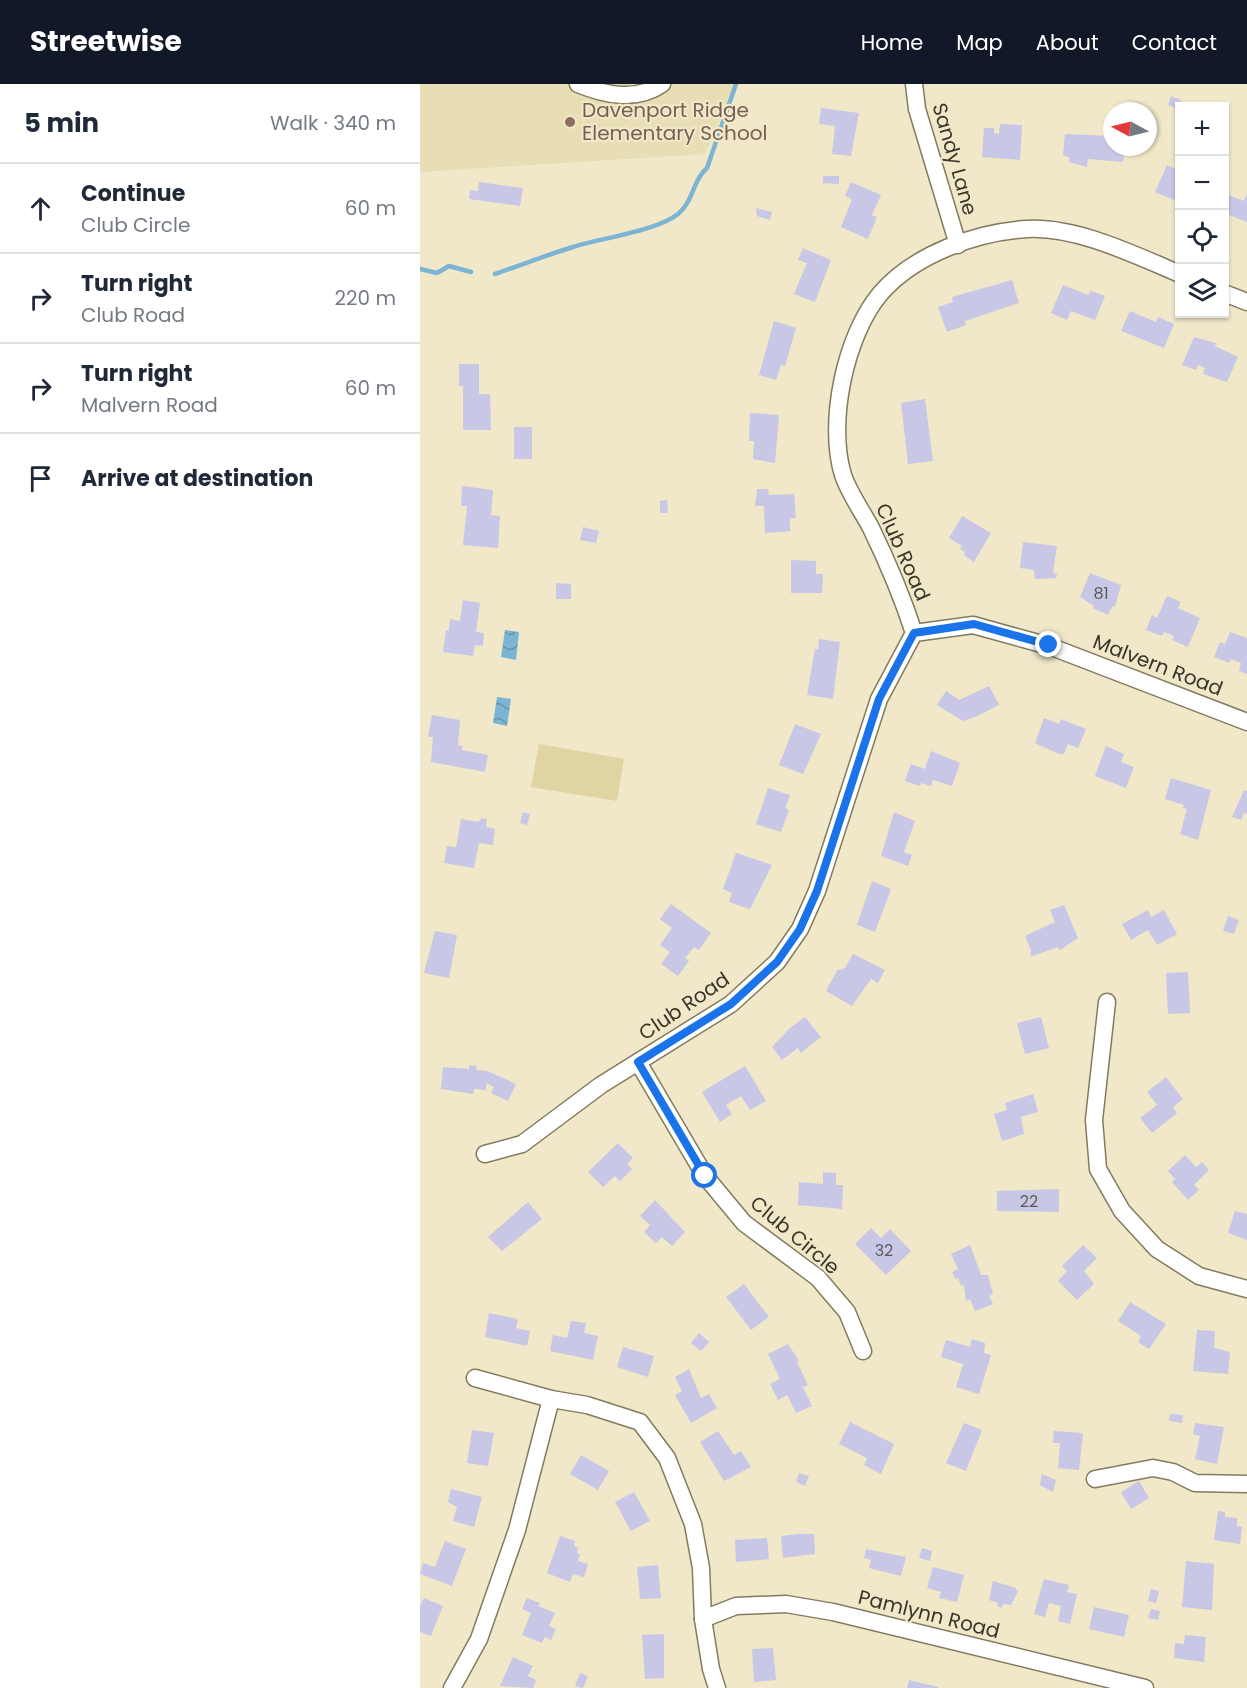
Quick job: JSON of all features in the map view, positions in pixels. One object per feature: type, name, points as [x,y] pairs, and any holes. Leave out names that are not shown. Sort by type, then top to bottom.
[{"type":"street","points":[[578,84],[601,94],[628,96],[654,90],[662,84]]},
{"type":"street","name":"Sandy Lane","points":[[914,84],[917,109],[958,245]]},
{"type":"street","name":"Club Road","points":[[485,1154],[522,1144],[601,1085],[731,1004],[777,962],[800,929],[817,891],[879,699],[914,633],[900,590],[843,476],[838,435],[839,392],[854,340],[880,294],[914,266],[958,245],[990,234],[1029,229],[1061,232],[1117,248],[1175,272]]},
{"type":"street","points":[[1229,295],[1247,302]]},
{"type":"street","name":"Malvern Road","points":[[914,633],[974,624],[1049,645],[1247,722]]},
{"type":"street","points":[[1107,1002],[1094,1120],[1098,1169],[1122,1211],[1157,1249],[1199,1276],[1247,1289]]},
{"type":"street","name":"Club Circle","points":[[638,1062],[705,1176],[744,1223],[818,1278],[847,1312],[863,1351]]},
{"type":"street","points":[[475,1378],[551,1399],[586,1405],[640,1422],[667,1458],[693,1524],[701,1568],[703,1619],[711,1669],[717,1688]]},
{"type":"street","points":[[452,1688],[479,1639],[518,1530],[551,1399]]},
{"type":"street","points":[[1095,1479],[1153,1468],[1173,1472],[1195,1483],[1247,1484]]},
{"type":"street","name":"Pamlynn Road","points":[[703,1619],[736,1606],[786,1604],[833,1612],[1145,1688]]},
{"type":"shaded area","name":"Davenport Ridge Elementary School","points":[[420,84],[734,84],[734,90],[705,154],[420,172]]},
{"type":"shaded area","points":[[539,744],[624,759],[617,801],[531,787]]},
{"type":"water","points":[[505,630],[519,632],[516,660],[501,657]]},
{"type":"water","points":[[497,697],[511,699],[507,726],[493,723]]},
{"type":"building","points":[[1171,96],[1181,100],[1175,102],[1175,108],[1168,105]]},
{"type":"building","points":[[821,108],[859,113],[851,156],[832,154],[835,126],[819,124]]},
{"type":"building","points":[[1000,124],[1022,125],[1020,160],[982,157],[984,128],[994,128],[994,133],[999,134]]},
{"type":"building","points":[[1065,134],[1103,136],[1103,156],[1124,156],[1123,162],[1088,159],[1087,167],[1069,162],[1069,157],[1063,156]]},
{"type":"building","points":[[1167,165],[1175,169],[1175,200],[1155,192]]},
{"type":"building","points":[[823,176],[839,176],[839,184],[823,183]]},
{"type":"building","points":[[479,182],[523,188],[520,206],[469,199],[470,190],[478,191]]},
{"type":"building","points":[[851,182],[881,195],[872,215],[877,217],[868,239],[841,227],[852,199],[845,196]]},
{"type":"building","points":[[1247,193],[1247,222],[1229,215],[1229,195],[1244,201]]},
{"type":"building","points":[[756,208],[772,212],[770,220],[757,216]]},
{"type":"building","points":[[803,248],[831,260],[815,302],[794,294],[807,263],[798,260]]},
{"type":"building","points":[[1012,280],[1019,303],[965,321],[966,325],[947,332],[938,307],[953,302],[952,297]]},
{"type":"building","points":[[1063,285],[1088,295],[1091,291],[1105,296],[1095,320],[1071,311],[1067,320],[1051,313]]},
{"type":"building","points":[[1130,311],[1156,322],[1158,317],[1174,324],[1164,348],[1121,331]]},
{"type":"building","points":[[774,321],[796,328],[785,366],[781,365],[776,380],[759,375]]},
{"type":"building","points":[[1194,337],[1216,343],[1215,346],[1238,357],[1227,382],[1203,374],[1205,368],[1198,365],[1196,370],[1182,365]]},
{"type":"building","points":[[459,364],[479,364],[479,394],[490,394],[491,430],[463,430],[463,386],[459,386]]},
{"type":"building","points":[[925,399],[933,461],[908,464],[901,403]]},
{"type":"building","points":[[750,413],[779,415],[775,463],[753,459],[754,441],[749,441]]},
{"type":"building","points":[[514,427],[532,427],[532,459],[514,459]]},
{"type":"building","points":[[462,486],[493,490],[491,515],[500,516],[498,548],[463,545],[467,506],[461,506]]},
{"type":"building","points":[[757,489],[768,489],[769,495],[794,494],[796,518],[790,518],[790,531],[765,533],[764,506],[755,506]]},
{"type":"building","points":[[667,500],[668,513],[660,513],[660,501]]},
{"type":"building","points":[[962,516],[991,533],[974,562],[964,555],[965,552],[960,549],[962,546],[949,538]]},
{"type":"building","points":[[583,527],[599,531],[596,543],[580,540]]},
{"type":"building","points":[[1023,542],[1057,546],[1053,573],[1057,574],[1056,578],[1035,579],[1034,570],[1020,568]]},
{"type":"building","points":[[791,560],[816,561],[816,574],[823,574],[822,593],[791,593]]},
{"type":"building","points":[[1090,573],[1121,585],[1115,607],[1112,606],[1108,615],[1093,608],[1094,606],[1080,597]]},
{"type":"building","points":[[556,583],[571,584],[571,599],[556,599]]},
{"type":"building","points":[[1167,596],[1181,602],[1178,608],[1200,618],[1188,647],[1172,640],[1174,636],[1164,632],[1162,636],[1146,630],[1152,615],[1157,618]]},
{"type":"building","points":[[463,600],[480,603],[476,632],[484,633],[483,646],[475,645],[473,656],[443,652],[450,619],[460,621]]},
{"type":"building","points":[[1230,632],[1247,638],[1247,674],[1239,671],[1241,663],[1231,659],[1229,663],[1214,657],[1220,642],[1225,644]]},
{"type":"building","points":[[819,639],[840,642],[833,699],[807,695],[815,649],[818,649]]},
{"type":"building","points":[[989,686],[999,705],[975,717],[963,721],[937,705],[946,691],[959,700]]},
{"type":"building","points":[[432,715],[460,720],[458,745],[463,746],[462,750],[488,755],[485,772],[431,762],[433,737],[428,737]]},
{"type":"building","points":[[1044,718],[1059,724],[1061,719],[1086,729],[1078,748],[1068,744],[1064,754],[1059,754],[1035,743]]},
{"type":"building","points":[[795,724],[821,734],[803,774],[779,765]]},
{"type":"building","points":[[1106,746],[1124,754],[1121,762],[1134,767],[1126,788],[1095,776]]},
{"type":"building","points":[[931,751],[960,763],[952,786],[933,780],[931,786],[921,783],[920,786],[905,781],[911,764],[925,769]]},
{"type":"building","points":[[1171,778],[1211,790],[1198,840],[1180,834],[1187,809],[1183,808],[1184,805],[1165,799]]},
{"type":"building","points":[[768,788],[790,795],[785,808],[789,810],[781,832],[756,824]]},
{"type":"building","points":[[1244,790],[1247,791],[1247,814],[1244,813],[1241,820],[1232,817]]},
{"type":"building","points":[[523,812],[530,814],[527,825],[520,823]]},
{"type":"building","points":[[894,812],[915,821],[904,852],[912,855],[908,866],[881,856]]},
{"type":"building","points":[[482,818],[487,819],[486,827],[495,829],[493,845],[479,843],[474,868],[444,863],[447,846],[456,847],[461,819],[478,822]]},
{"type":"building","points":[[736,853],[772,865],[750,909],[729,902],[732,893],[723,889]]},
{"type":"building","points":[[872,881],[891,889],[875,932],[857,925]]},
{"type":"building","points":[[671,904],[711,933],[699,950],[694,947],[685,958],[689,961],[678,976],[661,964],[670,952],[660,945],[672,928],[660,919]]},
{"type":"building","points":[[1064,905],[1078,938],[1060,950],[1058,947],[1030,955],[1031,951],[1025,936],[1055,922],[1050,910]]},
{"type":"building","points":[[1148,910],[1151,917],[1164,910],[1177,934],[1157,945],[1148,930],[1131,940],[1122,924]]},
{"type":"building","points":[[1228,916],[1239,920],[1234,934],[1223,931]]},
{"type":"building","points":[[435,931],[457,935],[449,978],[424,973]]},
{"type":"building","points":[[853,954],[885,970],[878,983],[871,979],[852,1006],[826,991],[838,969],[845,968]]},
{"type":"building","points":[[1188,972],[1190,1013],[1168,1014],[1166,973]]},
{"type":"building","points":[[805,1017],[821,1037],[801,1053],[798,1048],[782,1060],[772,1047],[790,1028]]},
{"type":"building","points":[[1041,1017],[1049,1048],[1025,1054],[1017,1023]]},
{"type":"building","points":[[469,1065],[477,1066],[476,1070],[487,1071],[516,1084],[508,1101],[491,1093],[494,1087],[486,1083],[486,1090],[474,1089],[473,1094],[441,1089],[443,1067],[469,1069]]},
{"type":"building","points":[[745,1066],[766,1101],[750,1110],[741,1096],[726,1105],[732,1114],[720,1122],[702,1092]]},
{"type":"building","points":[[1166,1077],[1183,1099],[1173,1107],[1177,1113],[1152,1133],[1140,1118],[1157,1105],[1147,1092]]},
{"type":"building","points":[[1033,1094],[1038,1112],[1021,1117],[1024,1134],[1002,1141],[994,1114],[1007,1110],[1005,1103]]},
{"type":"building","points":[[618,1143],[633,1158],[627,1164],[632,1169],[620,1181],[615,1176],[603,1187],[588,1172]]},
{"type":"building","points":[[1185,1155],[1196,1167],[1202,1162],[1209,1170],[1194,1185],[1199,1190],[1188,1200],[1172,1182],[1175,1179],[1168,1171]]},
{"type":"building","points":[[823,1172],[836,1173],[836,1185],[843,1185],[842,1209],[798,1205],[799,1182],[823,1184]]},
{"type":"building","points":[[1059,1189],[1059,1212],[997,1211],[997,1191]]},
{"type":"building","points":[[655,1200],[685,1232],[672,1246],[662,1237],[656,1243],[644,1232],[650,1225],[640,1216]]},
{"type":"building","points":[[528,1202],[542,1219],[502,1251],[488,1237]]},
{"type":"building","points":[[1235,1211],[1247,1214],[1247,1240],[1228,1233]]},
{"type":"building","points":[[871,1228],[881,1238],[890,1229],[911,1251],[886,1275],[855,1244]]},
{"type":"building","points":[[970,1245],[981,1275],[988,1275],[993,1294],[989,1296],[993,1304],[975,1311],[970,1299],[966,1301],[964,1285],[961,1286],[958,1278],[955,1279],[952,1272],[958,1269],[951,1254]]},
{"type":"building","points":[[1083,1245],[1097,1258],[1084,1271],[1094,1284],[1077,1300],[1058,1281],[1067,1271],[1062,1266]]},
{"type":"building","points":[[744,1284],[769,1317],[751,1330],[726,1297]]},
{"type":"building","points":[[1130,1302],[1166,1324],[1149,1349],[1138,1342],[1141,1336],[1118,1321]]},
{"type":"building","points":[[489,1313],[518,1319],[516,1328],[530,1331],[527,1346],[485,1337]]},
{"type":"building","points":[[571,1321],[586,1323],[584,1333],[598,1336],[593,1360],[550,1351],[553,1335],[567,1338]]},
{"type":"building","points":[[1197,1330],[1215,1331],[1214,1348],[1230,1352],[1228,1374],[1193,1371]]},
{"type":"building","points":[[699,1333],[709,1342],[701,1351],[691,1343]]},
{"type":"building","points":[[972,1339],[985,1343],[984,1353],[991,1355],[979,1394],[956,1387],[963,1364],[941,1357],[946,1340],[970,1347]]},
{"type":"building","points":[[788,1344],[799,1361],[797,1362],[808,1385],[801,1388],[804,1389],[812,1406],[796,1413],[787,1395],[778,1400],[770,1384],[780,1379],[768,1354]]},
{"type":"building","points":[[623,1347],[654,1356],[648,1377],[617,1367]]},
{"type":"building","points":[[689,1369],[701,1398],[709,1394],[717,1408],[691,1423],[675,1395],[682,1391],[675,1377]]},
{"type":"building","points":[[1170,1414],[1183,1415],[1182,1423],[1169,1421]]},
{"type":"building","points":[[850,1422],[894,1444],[881,1474],[864,1465],[867,1458],[839,1444]]},
{"type":"building","points":[[964,1423],[982,1430],[966,1471],[946,1463]]},
{"type":"building","points":[[1195,1423],[1224,1427],[1217,1464],[1195,1459],[1200,1436],[1193,1434]]},
{"type":"building","points":[[472,1430],[494,1433],[488,1466],[467,1463]]},
{"type":"building","points":[[718,1431],[734,1455],[741,1451],[751,1467],[724,1481],[700,1442]]},
{"type":"building","points":[[1054,1431],[1083,1433],[1079,1470],[1058,1468],[1060,1443],[1053,1443]]},
{"type":"building","points":[[581,1455],[609,1471],[598,1490],[570,1474]]},
{"type":"building","points":[[799,1473],[809,1476],[805,1486],[796,1482]]},
{"type":"building","points":[[1042,1474],[1056,1480],[1053,1492],[1040,1485]]},
{"type":"building","points":[[1139,1481],[1149,1498],[1131,1509],[1121,1492]]},
{"type":"building","points":[[451,1489],[482,1497],[474,1527],[453,1521],[457,1507],[448,1502]]},
{"type":"building","points":[[634,1492],[650,1521],[631,1531],[615,1502]]},
{"type":"building","points":[[1218,1511],[1225,1512],[1225,1517],[1237,1518],[1237,1526],[1242,1527],[1240,1544],[1214,1540]]},
{"type":"building","points":[[814,1534],[815,1554],[783,1558],[781,1536]]},
{"type":"building","points":[[560,1536],[575,1541],[574,1546],[578,1548],[577,1553],[580,1554],[578,1561],[588,1564],[584,1577],[573,1574],[570,1582],[547,1573]]},
{"type":"building","points":[[767,1538],[769,1559],[736,1562],[735,1540]]},
{"type":"building","points":[[445,1541],[466,1549],[452,1586],[420,1574],[423,1563],[435,1567]]},
{"type":"building","points":[[922,1548],[932,1551],[930,1561],[919,1558]]},
{"type":"building","points":[[866,1549],[906,1557],[901,1576],[869,1568],[871,1560],[864,1558]]},
{"type":"building","points":[[1186,1561],[1214,1564],[1212,1610],[1182,1607]]},
{"type":"building","points":[[658,1565],[661,1598],[640,1599],[637,1567]]},
{"type":"building","points":[[933,1567],[964,1575],[957,1602],[939,1598],[941,1592],[927,1588]]},
{"type":"building","points":[[1044,1579],[1069,1585],[1067,1592],[1077,1594],[1070,1624],[1058,1621],[1061,1606],[1049,1603],[1045,1617],[1034,1614]]},
{"type":"building","points":[[993,1581],[1016,1588],[1015,1590],[1018,1591],[1011,1605],[1003,1604],[1002,1608],[997,1606],[998,1603],[989,1600]]},
{"type":"building","points":[[1151,1589],[1159,1591],[1156,1603],[1148,1601]]},
{"type":"building","points":[[424,1598],[443,1606],[431,1636],[420,1632],[420,1606]]},
{"type":"building","points":[[527,1598],[540,1603],[538,1606],[555,1613],[549,1626],[556,1629],[551,1640],[545,1637],[542,1643],[522,1635],[531,1613],[522,1609]]},
{"type":"building","points":[[1094,1607],[1129,1615],[1124,1637],[1089,1629]]},
{"type":"building","points":[[1151,1609],[1160,1611],[1158,1620],[1148,1618]]},
{"type":"building","points":[[664,1634],[664,1678],[645,1679],[642,1635]]},
{"type":"building","points":[[1185,1635],[1206,1637],[1204,1662],[1174,1658],[1175,1643],[1184,1644]]},
{"type":"building","points":[[773,1648],[776,1680],[754,1682],[752,1649]]},
{"type":"building","points":[[513,1657],[533,1666],[528,1676],[536,1680],[533,1688],[500,1686]]},
{"type":"building","points":[[580,1673],[588,1676],[583,1688],[575,1686]]},
{"type":"building","points":[[909,1680],[938,1687],[938,1688],[907,1688]]},
{"type":"waterway","points":[[495,274],[573,247],[657,225],[678,214],[707,168],[736,84]]},
{"type":"waterway","points":[[420,269],[437,273],[449,266],[471,272]]},
{"type":"place","name":"Davenport Ridge Elementary School","points":[[570,122]]},
{"type":"route","points":[[705,1176],[638,1062],[731,1004],[777,962],[800,929],[817,891],[879,699],[914,633],[974,624],[1049,645]]}]
